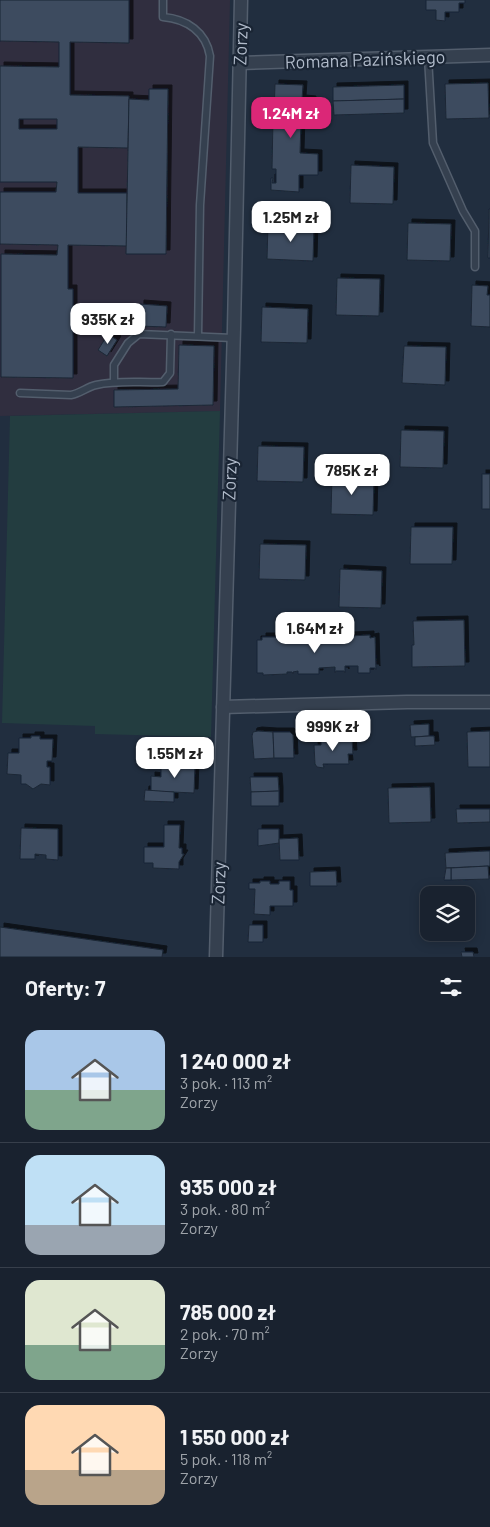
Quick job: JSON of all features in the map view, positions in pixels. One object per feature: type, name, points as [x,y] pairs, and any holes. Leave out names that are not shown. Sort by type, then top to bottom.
[{"type":"street","name":"Zorzy","points":[[216,957],[241,0]]},
{"type":"street","name":"Romana Pazińskiego","points":[[240,62],[490,55]]},
{"type":"street","points":[[223,707],[407,702],[490,702]]},
{"type":"lane","points":[[163,0],[163,17],[174,18],[199,32],[208,44],[210,56],[204,173],[200,205],[198,336]]},
{"type":"lane","points":[[428,57],[433,143],[463,211],[475,231],[475,267]]},
{"type":"lane","points":[[114,382],[114,364],[138,334],[233,338]]},
{"type":"lane","points":[[20,393],[71,395],[84,391],[93,385],[114,382],[163,382],[170,373],[171,334]]},
{"type":"shaded area","points":[[0,0],[230,0],[220,411],[0,416]]},
{"type":"green space","points":[[220,411],[211,737],[95,734],[95,726],[2,723],[10,416]]},
{"type":"building","points":[[0,0],[129,0],[129,43],[70,42],[70,95],[129,96],[128,148],[78,147],[78,193],[127,193],[127,246],[68,245],[68,289],[73,289],[73,378],[1,377],[1,254],[57,255],[58,245],[0,244],[0,192],[56,192],[57,182],[0,182],[0,66],[59,67],[59,42],[0,41]],"holes":[[[19,119],[57,119],[57,129],[19,129]]]},
{"type":"building","points":[[426,0],[465,0],[465,3],[459,3],[459,12],[445,12],[445,21],[436,20],[436,10],[426,10]]},
{"type":"building","points":[[488,83],[489,118],[446,119],[445,84]]},
{"type":"building","points":[[275,84],[303,85],[302,99],[312,100],[311,121],[301,121],[300,153],[318,154],[318,175],[299,175],[299,192],[271,190],[271,178],[273,178],[272,183],[276,183],[276,169],[272,169],[273,119],[278,119],[278,115],[274,115]]},
{"type":"building","points":[[404,85],[404,99],[333,101],[333,87]]},
{"type":"building","points":[[149,89],[168,89],[166,254],[126,254],[129,99],[149,100]]},
{"type":"building","points":[[404,99],[404,113],[334,115],[333,101]]},
{"type":"building","points":[[351,165],[394,167],[393,204],[350,203]]},
{"type":"building","points":[[489,209],[490,258],[488,258]]},
{"type":"building","points":[[408,223],[451,224],[450,261],[407,260]]},
{"type":"building","points":[[268,224],[314,226],[313,261],[267,259]]},
{"type":"building","points":[[337,278],[380,279],[379,316],[336,315]]},
{"type":"building","points":[[472,285],[488,286],[487,295],[490,295],[490,327],[471,326]]},
{"type":"building","points":[[140,304],[167,306],[166,327],[139,326]]},
{"type":"building","points":[[262,307],[308,309],[307,343],[261,342]]},
{"type":"building","points":[[108,334],[117,340],[107,356],[98,350]]},
{"type":"building","points":[[179,345],[214,346],[213,405],[114,407],[114,390],[178,389]]},
{"type":"building","points":[[404,346],[446,347],[445,385],[402,383]]},
{"type":"building","points":[[401,430],[444,431],[443,468],[400,467]]},
{"type":"building","points":[[258,446],[304,447],[303,482],[257,481]]},
{"type":"building","points":[[482,474],[490,474],[490,509],[482,509]]},
{"type":"building","points":[[332,477],[374,478],[373,515],[331,514]]},
{"type":"building","points":[[411,527],[453,527],[452,564],[410,564]]},
{"type":"building","points":[[260,544],[306,545],[305,580],[259,579]]},
{"type":"building","points":[[340,569],[382,571],[381,608],[339,607]]},
{"type":"building","points":[[464,620],[465,666],[412,667],[412,645],[414,645],[413,621]]},
{"type":"building","points":[[343,635],[344,639],[349,638],[349,636],[370,635],[370,638],[375,637],[376,670],[375,668],[370,668],[370,673],[358,673],[358,666],[345,666],[345,673],[344,671],[336,671],[335,673],[335,667],[319,668],[319,674],[298,674],[298,671],[293,672],[293,674],[292,672],[263,675],[263,673],[257,673],[257,640],[262,640],[262,637],[286,637],[286,640],[298,639],[298,637],[338,636],[338,639],[343,638]]},
{"type":"building","points":[[429,724],[429,736],[411,737],[410,725]]},
{"type":"building","points":[[490,731],[490,767],[468,767],[467,732]]},
{"type":"building","points":[[253,732],[273,732],[274,758],[254,759],[252,736]]},
{"type":"building","points":[[273,732],[290,732],[293,735],[294,758],[274,758]]},
{"type":"building","points":[[31,736],[40,736],[40,739],[53,739],[52,761],[47,761],[47,767],[50,767],[50,785],[41,784],[33,789],[26,784],[21,784],[21,775],[7,774],[8,753],[19,753],[19,738],[31,738]]},
{"type":"building","points":[[434,736],[435,745],[415,746],[415,737]]},
{"type":"building","points":[[335,738],[352,739],[353,754],[348,754],[349,764],[323,764],[324,768],[317,767],[315,764],[314,745],[321,745],[321,739],[331,739],[331,741],[334,741]]},
{"type":"building","points":[[161,764],[195,765],[194,793],[151,791],[151,776],[161,777]]},
{"type":"building","points":[[250,777],[278,777],[279,791],[251,792]]},
{"type":"building","points":[[430,787],[431,822],[389,823],[388,788]]},
{"type":"building","points":[[145,790],[174,792],[174,802],[144,801]]},
{"type":"building","points":[[279,791],[279,806],[251,806],[251,792]]},
{"type":"building","points":[[456,809],[490,809],[490,822],[457,823]]},
{"type":"building","points":[[164,825],[180,825],[179,848],[182,848],[182,854],[184,854],[179,862],[179,869],[153,868],[153,863],[144,863],[144,847],[164,847]]},
{"type":"building","points":[[21,828],[58,829],[58,860],[46,859],[46,855],[35,854],[35,859],[20,859]]},
{"type":"building","points":[[258,829],[279,829],[279,843],[258,846]]},
{"type":"building","points":[[298,838],[299,860],[280,860],[279,839]]},
{"type":"building","points":[[490,851],[490,866],[446,868],[445,853]]},
{"type":"building","points":[[488,866],[489,879],[451,880],[451,868]]},
{"type":"building","points":[[446,868],[451,868],[451,880],[444,880]]},
{"type":"building","points":[[336,871],[337,886],[310,886],[310,872]]},
{"type":"building","points":[[260,881],[270,881],[270,884],[279,884],[279,881],[290,881],[290,890],[293,890],[293,906],[270,906],[270,915],[254,914],[255,889],[249,889],[249,883],[260,883]]},
{"type":"building","points":[[249,925],[263,925],[263,942],[248,942]]},
{"type":"building","points":[[0,927],[163,950],[162,957],[0,957]]},
{"type":"building","points":[[461,952],[473,952],[474,957],[462,957]]}]
